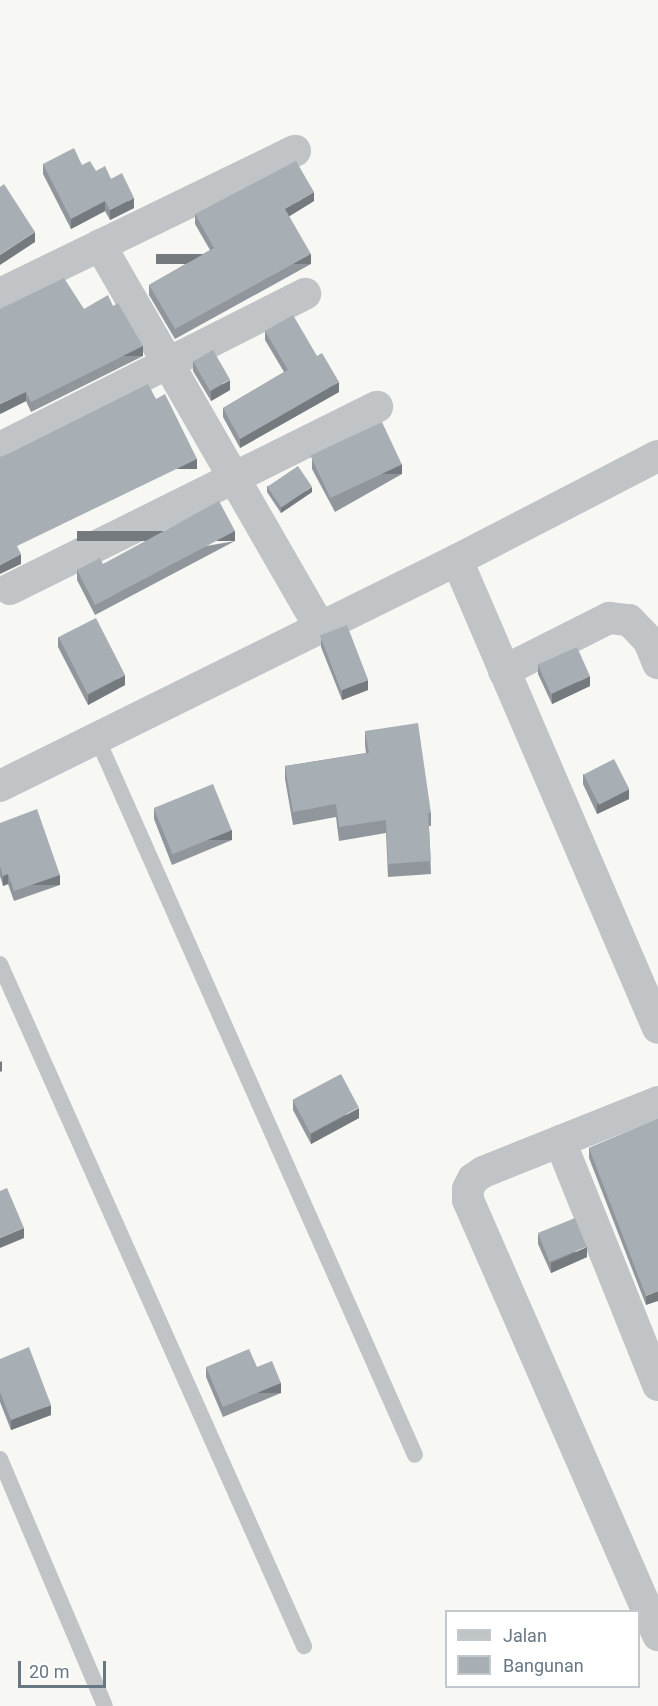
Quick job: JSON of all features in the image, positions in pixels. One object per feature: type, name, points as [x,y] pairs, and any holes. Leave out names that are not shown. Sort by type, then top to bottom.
[{"type":"street","points":[[0,294],[295,151]]},
{"type":"street","points":[[100,245],[166,366],[320,627]]},
{"type":"street","points":[[0,448],[305,294]]},
{"type":"street","points":[[10,589],[234,480],[377,407]]},
{"type":"street","points":[[0,786],[457,560],[658,456]]},
{"type":"street","points":[[457,560],[658,1028]]},
{"type":"street","points":[[504,670],[609,618],[629,620],[649,641],[658,663]]},
{"type":"street","points":[[658,1102],[483,1172],[473,1179],[468,1200],[658,1635]]},
{"type":"street","points":[[560,1141],[658,1385]]},
{"type":"lane","points":[[96,738],[415,1455]]},
{"type":"lane","points":[[0,964],[304,1646]]},
{"type":"lane","points":[[0,1459],[105,1706]]},
{"type":"building","points":[[74,148],[82,165],[90,161],[96,171],[105,166],[111,179],[122,173],[134,198],[110,210],[105,201],[71,219],[43,164]]},
{"type":"building","points":[[296,161],[314,192],[285,209],[311,254],[175,329],[149,285],[214,248],[195,214]]},
{"type":"building","points":[[4,184],[35,232],[0,255],[0,187]]},
{"type":"building","points":[[64,278],[84,309],[108,295],[113,306],[118,303],[143,346],[31,402],[26,392],[0,404],[0,309]]},
{"type":"building","points":[[293,315],[317,356],[322,353],[339,382],[240,439],[223,408],[288,370],[265,331]]},
{"type":"building","points":[[213,350],[230,379],[210,391],[193,362]]},
{"type":"building","points":[[148,384],[156,399],[165,394],[197,459],[17,546],[21,554],[0,565],[0,457]]},
{"type":"building","points":[[382,422],[402,465],[330,498],[310,455]]},
{"type":"building","points":[[298,466],[312,487],[281,507],[267,487]]},
{"type":"building","points":[[219,501],[235,531],[95,605],[77,570],[100,558],[103,564]]},
{"type":"building","points":[[96,618],[125,675],[88,694],[59,637]]},
{"type":"building","points":[[347,625],[368,680],[341,690],[320,635]]},
{"type":"building","points":[[577,647],[590,676],[551,694],[538,664]]},
{"type":"building","points":[[418,723],[431,813],[428,813],[431,861],[388,864],[386,820],[339,827],[336,804],[293,812],[285,766],[369,753],[365,731]]},
{"type":"building","points":[[614,759],[629,789],[599,805],[584,774]]},
{"type":"building","points":[[213,784],[232,830],[172,854],[154,808]]},
{"type":"building","points":[[37,809],[60,875],[14,891],[8,874],[3,876],[0,866],[0,823]]},
{"type":"building","points":[[341,1074],[359,1108],[310,1133],[292,1100]]},
{"type":"building","points":[[658,1119],[658,1291],[646,1296],[589,1148]]},
{"type":"building","points":[[7,1188],[24,1228],[0,1238],[0,1191]]},
{"type":"building","points":[[575,1218],[587,1247],[550,1262],[538,1233]]},
{"type":"building","points":[[29,1347],[51,1405],[11,1420],[0,1392],[0,1359]]},
{"type":"building","points":[[249,1349],[257,1367],[272,1361],[281,1383],[223,1407],[206,1367]]}]
